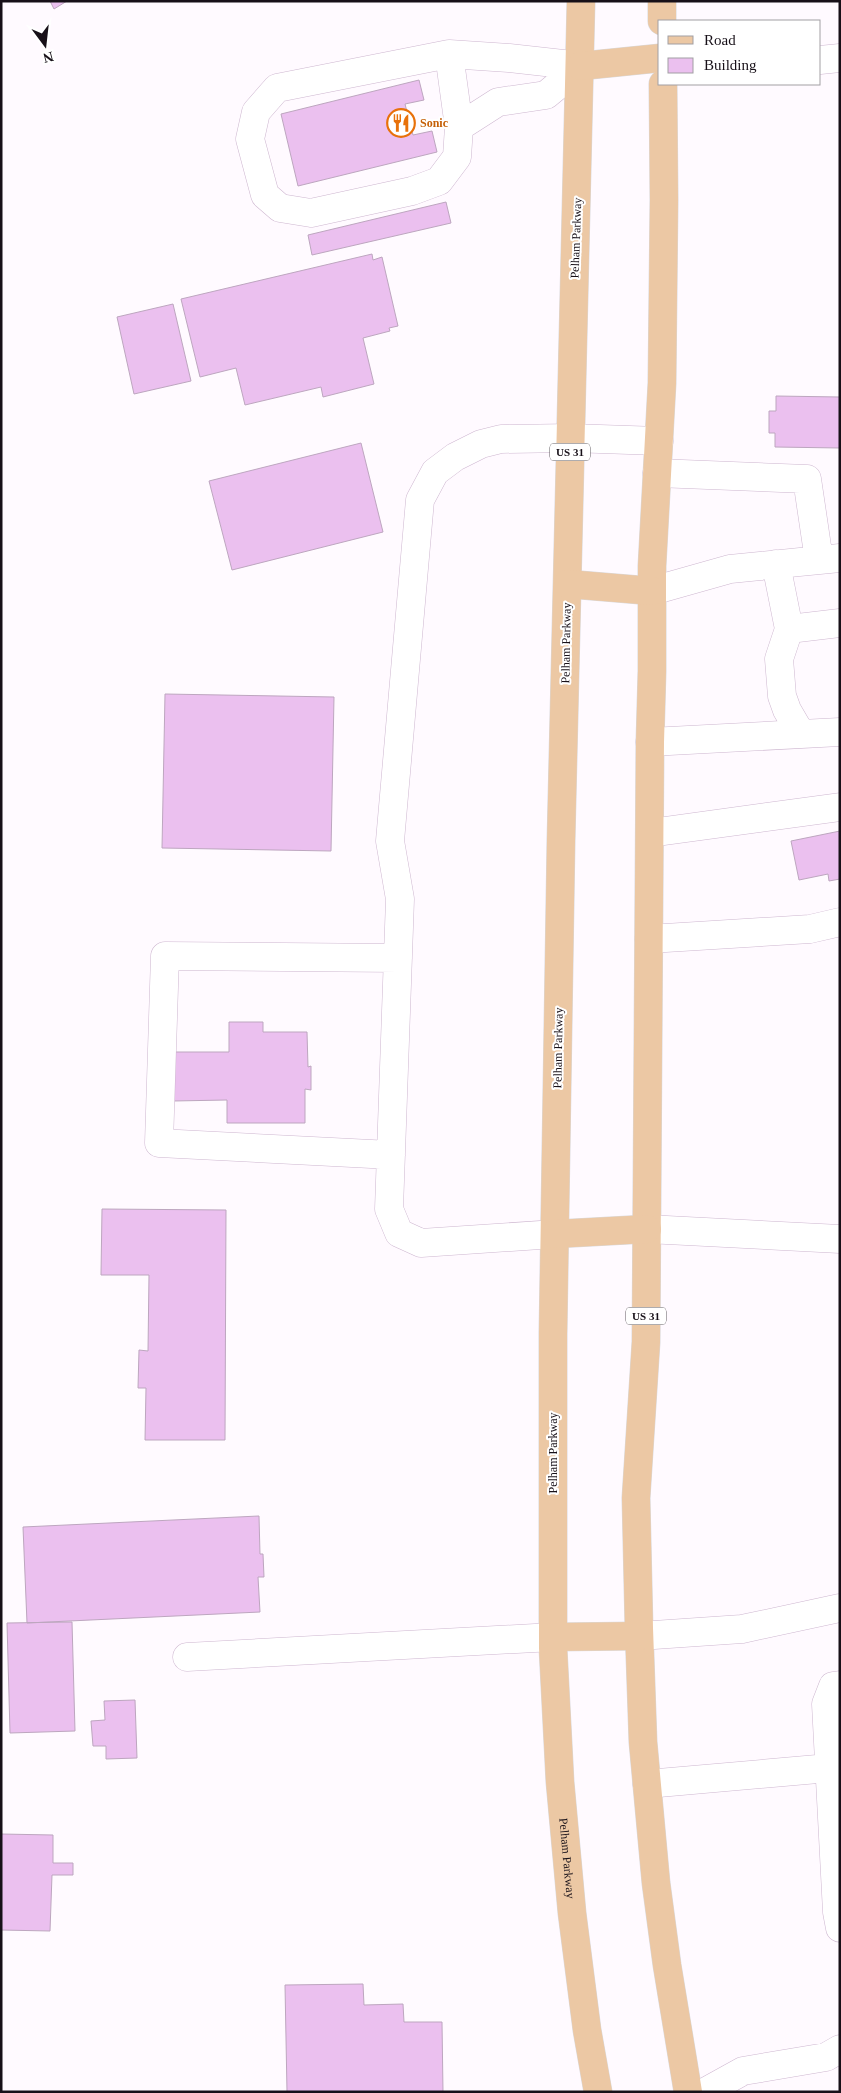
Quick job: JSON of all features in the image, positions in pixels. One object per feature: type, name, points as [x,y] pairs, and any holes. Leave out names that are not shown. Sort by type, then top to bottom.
[{"type":"main road","name":"Pelham Parkway","points":[[581,1],[581,66],[570,438],[553,1334],[553,1637],[560,1782],[572,1913],[587,2030],[598,2092]]},
{"type":"main road","points":[[662,1],[662,20]]},
{"type":"main road","points":[[581,66],[658,58]]},
{"type":"main road","name":"US 31","points":[[663,85],[662,383],[652,591],[646,1342],[636,1498],[643,1742],[665,1956],[688,2092]]},
{"type":"main road","points":[[568,584],[652,591]]},
{"type":"main road","points":[[555,1234],[647,1229]]},
{"type":"main road","points":[[553,1637],[639,1636]]},
{"type":"lane","points":[[449,54],[459,127],[457,157],[439,182],[412,191],[310,213],[280,208],[265,195],[250,139],[256,112],[277,88],[449,54],[581,66]]},
{"type":"lane","points":[[821,60],[840,58]]},
{"type":"lane","points":[[459,127],[498,102],[546,95],[581,66]]},
{"type":"lane","points":[[555,1234],[422,1243],[399,1233],[389,1209],[400,899],[390,841],[420,500],[434,472],[454,457],[481,444],[501,439],[570,438],[659,441]]},
{"type":"lane","points":[[652,591],[730,568],[829,559],[807,479],[657,473]]},
{"type":"lane","points":[[776,564],[789,629],[779,659],[782,696],[787,710],[801,734]]},
{"type":"lane","points":[[789,629],[840,623]]},
{"type":"lane","points":[[650,742],[840,732]]},
{"type":"lane","points":[[650,833],[840,807]]},
{"type":"lane","points":[[649,939],[810,928],[840,922]]},
{"type":"lane","points":[[391,1155],[159,1143],[165,956],[398,958]]},
{"type":"lane","points":[[647,1229],[840,1239]]},
{"type":"lane","points":[[639,1636],[742,1629],[840,1608]]},
{"type":"lane","points":[[187,1657],[553,1637]]},
{"type":"lane","points":[[840,1685],[833,1686],[826,1704],[840,1928]]},
{"type":"lane","points":[[647,1784],[829,1768]]},
{"type":"lane","points":[[705,2092],[743,2071],[826,2057],[840,2049]]},
{"type":"building","points":[[50,1],[67,1],[54,9]]},
{"type":"building","points":[[419,80],[424,100],[405,104],[413,135],[432,131],[437,152],[298,186],[281,114]]},
{"type":"building","points":[[446,202],[451,223],[312,255],[308,235]]},
{"type":"building","points":[[372,254],[373,260],[382,257],[398,326],[389,328],[390,331],[363,338],[374,384],[323,397],[321,387],[245,405],[236,368],[200,377],[181,299]]},
{"type":"building","points":[[173,304],[191,381],[134,394],[117,317]]},
{"type":"building","points":[[776,396],[840,397],[840,448],[775,447],[775,433],[769,433],[769,411],[776,411]]},
{"type":"building","points":[[361,443],[383,532],[232,570],[209,481]]},
{"type":"building","points":[[165,694],[334,697],[331,851],[162,848]]},
{"type":"building","points":[[840,831],[840,879],[829,881],[828,874],[799,880],[791,841]]},
{"type":"building","points":[[229,1022],[263,1022],[263,1032],[307,1032],[308,1067],[311,1066],[311,1090],[305,1089],[305,1123],[227,1123],[227,1100],[173,1101],[173,1052],[229,1052]]},
{"type":"building","points":[[102,1209],[226,1210],[225,1440],[145,1440],[146,1388],[138,1388],[139,1350],[148,1351],[149,1275],[101,1275]]},
{"type":"building","points":[[259,1516],[260,1554],[263,1554],[264,1577],[258,1577],[260,1612],[27,1623],[23,1527]]},
{"type":"building","points":[[72,1622],[75,1731],[10,1733],[7,1623]]},
{"type":"building","points":[[135,1700],[137,1758],[106,1759],[106,1746],[93,1746],[91,1721],[105,1720],[104,1701]]},
{"type":"building","points":[[1,1834],[53,1835],[53,1863],[73,1863],[73,1875],[52,1875],[50,1931],[1,1930]]},
{"type":"building","points":[[363,1984],[364,2005],[403,2004],[404,2022],[442,2022],[443,2092],[287,2092],[285,1985]]},
{"type":"place","name":"Sonic","points":[[401,123]]}]
